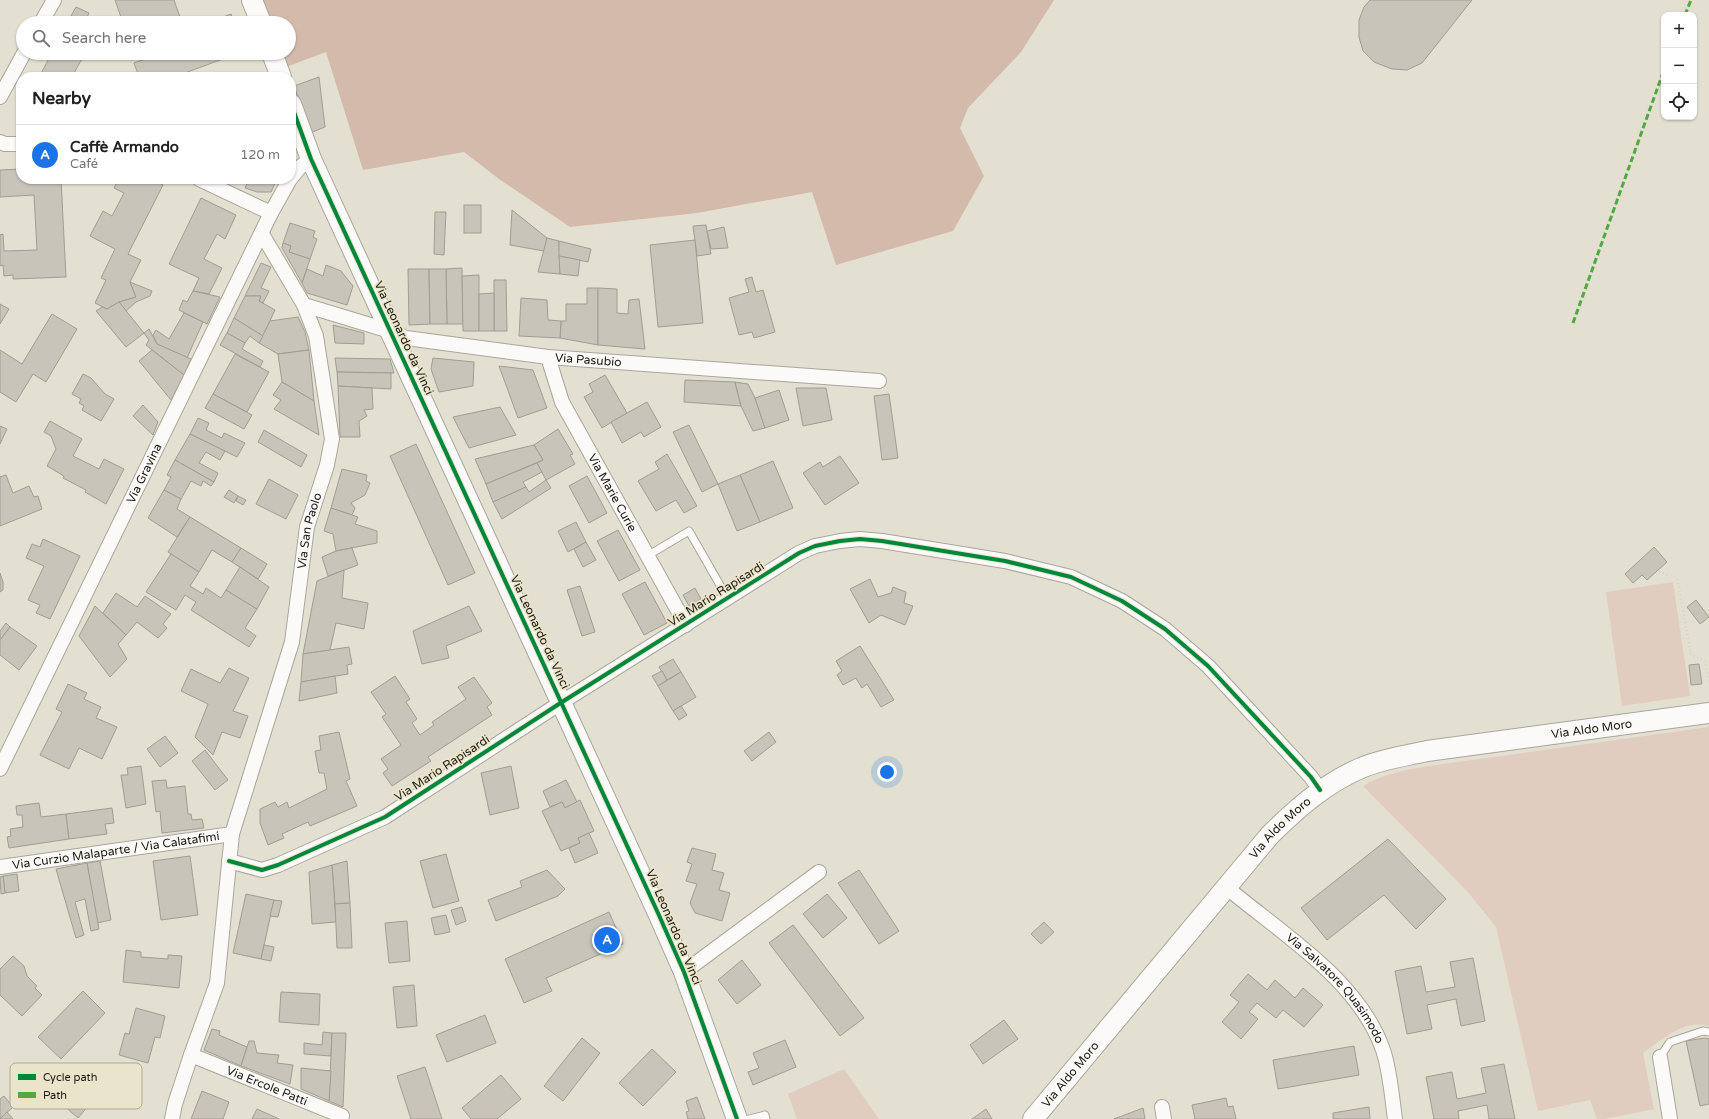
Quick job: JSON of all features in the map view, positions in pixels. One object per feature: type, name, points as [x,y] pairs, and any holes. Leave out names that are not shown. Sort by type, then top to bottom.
[{"type":"street","points":[[45,16],[54,0]]},
{"type":"street","points":[[252,0],[258,16]]},
{"type":"street","points":[[0,97],[20,60]]},
{"type":"street","points":[[275,60],[279,72]]},
{"type":"street","points":[[296,118],[311,159]]},
{"type":"street","points":[[0,142],[5,144],[16,144]]},
{"type":"street","name":"Via Gravina","points":[[296,171],[311,159]]},
{"type":"street","name":"Via Leonardo da Vinci","points":[[311,159],[562,702],[684,972],[737,1119]]},
{"type":"street","points":[[210,184],[271,213]]},
{"type":"street","name":"Via Gravina","points":[[0,769],[271,213],[287,184]]},
{"type":"street","name":"Via San Paolo","points":[[172,1119],[175,1104],[217,983],[232,834],[273,698],[292,642],[307,527],[326,466],[332,439],[316,336],[304,305],[262,234]]},
{"type":"street","name":"Via Pasubio","points":[[304,305],[390,331],[406,338],[548,357],[879,381]]},
{"type":"street","name":"Via Marie Curie","points":[[548,357],[562,402],[686,625]]},
{"type":"street","name":"Via Mario Rapisardi","points":[[229,861],[262,870],[278,865],[385,816],[798,553],[815,546],[840,540],[882,541],[1005,561],[1071,577],[1122,601],[1165,629],[1208,666],[1311,777],[1320,790]]},
{"type":"street","name":"Via Aldo Moro","points":[[1033,1119],[1270,835],[1320,790],[1361,768],[1391,759],[1427,751],[1709,713]]},
{"type":"street","name":"Via Curzio Malaparte / Via Calatafimi","points":[[0,867],[232,834]]},
{"type":"street","points":[[684,972],[819,872]]},
{"type":"street","name":"Via Salvatore Quasimodo","points":[[1226,887],[1320,963],[1346,990],[1371,1022],[1383,1051],[1395,1119]]},
{"type":"street","name":"Via Ercole Patti","points":[[193,1050],[342,1116]]},
{"type":"street","points":[[1660,1057],[1670,1119]]},
{"type":"lane","points":[[647,556],[690,531],[728,598]]},
{"type":"lane","points":[[1660,1057],[1670,1042],[1703,1030],[1709,1032]]},
{"type":"lane","points":[[749,1119],[765,1115],[766,1119]]},
{"type":"path","points":[[1659,572],[1677,578],[1691,655],[1705,661],[1709,682]]},
{"type":"shaded area","points":[[262,0],[1054,0],[1021,52],[968,108],[960,128],[984,176],[953,231],[836,265],[812,192],[697,213],[570,227],[499,179],[464,152],[363,170],[326,52],[286,67],[284,60],[296,60],[296,16],[268,16]]},
{"type":"shaded area","points":[[1673,582],[1690,696],[1622,706],[1606,592]]},
{"type":"shaded area","points":[[1709,727],[1709,1026],[1691,1025],[1682,1028],[1643,1053],[1654,1109],[1605,1119],[1597,1119],[1590,1100],[1538,1111],[1496,927],[1467,891],[1363,786],[1384,776],[1422,767]]},
{"type":"shaded area","points":[[844,1069],[879,1119],[797,1119],[788,1094]]},
{"type":"building","points":[[115,0],[174,0],[180,16],[121,16]]},
{"type":"building","points":[[1370,0],[1472,0],[1422,63],[1407,70],[1392,69],[1374,62],[1363,51],[1359,37],[1359,20],[1364,7]]},
{"type":"building","points":[[76,7],[89,13],[88,16],[71,16]]},
{"type":"building","points":[[48,60],[81,60],[75,72],[42,72]]},
{"type":"building","points":[[142,60],[220,60],[188,72],[137,72],[134,63]]},
{"type":"building","points":[[319,77],[325,127],[310,133],[296,92],[296,85]]},
{"type":"building","points":[[16,169],[16,184],[61,184],[66,277],[13,279],[13,275],[4,276],[3,265],[0,266],[0,235],[3,234],[4,251],[37,250],[34,195],[0,197],[0,170]]},
{"type":"building","points":[[116,184],[163,185],[128,254],[141,260],[130,282],[136,297],[119,302],[107,309],[95,303],[106,280],[101,278],[115,249],[90,236],[103,211],[112,216],[124,193],[114,188]]},
{"type":"building","points":[[247,184],[275,184],[271,192],[257,192],[245,188]]},
{"type":"building","points":[[201,198],[236,215],[225,239],[217,234],[204,259],[222,268],[209,294],[193,291],[199,278],[169,264]]},
{"type":"building","points":[[464,205],[481,205],[481,233],[464,233]]},
{"type":"building","points":[[512,210],[547,238],[544,251],[510,245]]},
{"type":"building","points":[[435,212],[446,212],[444,255],[434,254]]},
{"type":"building","points":[[290,223],[315,231],[313,237],[317,239],[310,259],[289,252],[291,246],[283,243]]},
{"type":"building","points":[[706,225],[711,254],[697,256],[693,226]]},
{"type":"building","points":[[724,227],[728,248],[711,249],[707,231]]},
{"type":"building","points":[[547,238],[559,241],[560,274],[538,272]]},
{"type":"building","points":[[695,240],[703,323],[658,327],[650,245]]},
{"type":"building","points":[[559,241],[591,249],[588,262],[559,256]]},
{"type":"building","points":[[283,243],[291,246],[289,252],[310,259],[302,283],[282,248]]},
{"type":"building","points":[[559,256],[580,260],[578,276],[560,274]]},
{"type":"building","points":[[261,263],[271,267],[261,288],[269,291],[263,303],[259,301],[261,296],[245,296]]},
{"type":"building","points":[[326,265],[341,271],[353,286],[347,305],[307,293],[302,283],[307,269],[323,276]]},
{"type":"building","points":[[462,268],[463,324],[447,324],[446,269]]},
{"type":"building","points":[[408,269],[429,269],[430,324],[409,325]]},
{"type":"building","points":[[429,269],[446,269],[447,324],[430,324]]},
{"type":"building","points":[[479,275],[479,331],[463,331],[462,276]]},
{"type":"building","points":[[752,277],[756,292],[763,290],[775,332],[754,338],[752,332],[739,335],[729,298],[749,292],[745,279]]},
{"type":"building","points":[[494,280],[506,280],[507,331],[494,331]]},
{"type":"building","points":[[130,282],[152,291],[150,296],[136,302],[126,311],[119,302],[136,297]]},
{"type":"building","points":[[587,288],[598,288],[598,345],[560,338],[561,321],[566,321],[566,304],[587,304]]},
{"type":"building","points":[[598,288],[617,289],[617,313],[628,314],[629,300],[639,299],[645,349],[598,345]]},
{"type":"building","points":[[193,291],[220,297],[207,324],[179,310],[183,300],[187,302]]},
{"type":"building","points":[[494,293],[494,331],[479,331],[479,294]]},
{"type":"building","points":[[245,296],[261,296],[259,301],[275,310],[263,336],[234,318]]},
{"type":"building","points":[[521,298],[547,300],[548,320],[561,321],[560,338],[519,336]]},
{"type":"building","points":[[119,302],[144,333],[126,347],[96,311],[102,307],[107,309]]},
{"type":"building","points":[[0,304],[9,309],[0,324]]},
{"type":"building","points":[[184,313],[203,322],[187,358],[157,344],[153,335],[156,330],[169,339]]},
{"type":"building","points":[[52,314],[77,329],[46,382],[33,374],[16,402],[0,392],[0,350],[22,364]]},
{"type":"building","points":[[298,317],[305,332],[309,350],[278,354],[259,343],[270,321]]},
{"type":"building","points":[[234,318],[263,336],[259,343],[250,336],[245,343],[227,333]]},
{"type":"building","points":[[333,325],[364,333],[364,344],[335,343]]},
{"type":"building","points":[[149,329],[157,344],[191,359],[184,375],[146,345],[149,340],[144,333]]},
{"type":"building","points":[[227,333],[245,343],[242,349],[263,361],[260,367],[220,345]]},
{"type":"building","points":[[152,350],[184,375],[171,400],[139,361]]},
{"type":"building","points":[[309,350],[314,401],[282,382],[278,354]]},
{"type":"building","points":[[235,354],[269,372],[247,412],[213,394]]},
{"type":"building","points":[[335,358],[390,359],[394,373],[337,372]]},
{"type":"building","points":[[433,358],[474,362],[473,386],[439,392],[431,369]]},
{"type":"building","points":[[499,366],[533,370],[547,408],[518,418]]},
{"type":"building","points":[[337,372],[391,373],[391,389],[338,386]]},
{"type":"building","points":[[83,374],[91,378],[105,394],[114,399],[101,421],[82,410],[84,406],[79,403],[81,399],[72,394]]},
{"type":"building","points":[[605,375],[627,413],[602,428],[584,397],[593,392],[589,384]]},
{"type":"building","points":[[685,380],[735,382],[741,406],[684,402]]},
{"type":"building","points":[[282,382],[314,401],[319,435],[274,409],[281,400],[273,395]]},
{"type":"building","points":[[735,382],[748,384],[755,398],[765,428],[753,431],[741,406]]},
{"type":"building","points":[[338,386],[372,388],[373,409],[364,410],[367,416],[359,421],[360,437],[340,437]]},
{"type":"building","points":[[796,388],[826,388],[832,420],[803,426]]},
{"type":"building","points":[[779,390],[789,420],[765,428],[755,398]]},
{"type":"building","points":[[213,394],[252,415],[244,429],[205,408]]},
{"type":"building","points":[[889,394],[898,458],[882,460],[874,396]]},
{"type":"building","points":[[647,402],[661,427],[644,437],[641,432],[622,443],[611,422]]},
{"type":"building","points":[[143,405],[158,422],[153,435],[133,416]]},
{"type":"building","points":[[500,407],[516,435],[469,448],[453,417]]},
{"type":"building","points":[[198,418],[209,423],[206,430],[222,438],[224,433],[245,443],[237,457],[190,434]]},
{"type":"building","points":[[50,421],[82,439],[73,456],[99,469],[104,459],[124,469],[106,504],[85,492],[86,490],[63,478],[64,476],[47,466],[56,449],[51,436],[44,432]]},
{"type":"building","points":[[689,425],[718,484],[702,492],[673,432]]},
{"type":"building","points":[[0,426],[7,429],[0,444]]},
{"type":"building","points":[[558,429],[573,454],[570,455],[575,464],[546,480],[537,463],[543,460],[534,445]]},
{"type":"building","points":[[264,430],[307,455],[301,467],[258,442]]},
{"type":"building","points":[[190,434],[225,451],[220,460],[206,452],[199,463],[218,473],[214,482],[175,460]]},
{"type":"building","points":[[416,444],[475,573],[448,585],[390,456]]},
{"type":"building","points":[[534,445],[543,460],[486,484],[475,459]]},
{"type":"building","points":[[667,454],[697,506],[684,513],[676,500],[656,511],[638,481],[659,469],[655,462]]},
{"type":"building","points":[[840,456],[859,483],[825,505],[803,473],[820,462],[823,467]]},
{"type":"building","points":[[175,460],[214,482],[211,486],[203,481],[201,486],[191,481],[181,499],[164,490],[171,477],[167,475]]},
{"type":"building","points":[[773,461],[793,508],[760,522],[740,475]]},
{"type":"building","points":[[537,463],[542,472],[523,482],[526,487],[493,502],[486,484]]},
{"type":"building","points":[[342,469],[367,475],[366,481],[370,483],[365,495],[351,503],[355,508],[352,515],[331,508]]},
{"type":"building","points":[[6,475],[13,493],[29,486],[34,497],[38,496],[42,509],[0,526],[0,477]]},
{"type":"building","points":[[740,475],[760,522],[737,531],[718,484]]},
{"type":"building","points":[[587,476],[607,513],[589,523],[569,486]]},
{"type":"building","points":[[269,479],[298,495],[286,519],[256,504]]},
{"type":"building","points":[[546,480],[551,488],[502,519],[493,502],[526,487],[529,492]]},
{"type":"building","points":[[164,490],[181,499],[177,509],[190,517],[177,537],[148,518]]},
{"type":"building","points":[[229,490],[238,496],[234,503],[224,497]]},
{"type":"building","points":[[238,496],[246,500],[243,505],[236,501]]},
{"type":"building","points":[[331,508],[358,517],[355,524],[377,531],[377,543],[336,551],[333,534],[324,531]]},
{"type":"building","points":[[190,517],[241,548],[232,562],[212,550],[199,572],[168,552]]},
{"type":"building","points":[[576,522],[586,542],[568,552],[558,531]]},
{"type":"building","points":[[618,530],[640,570],[619,581],[597,541]]},
{"type":"building","points":[[43,539],[80,556],[50,619],[36,613],[40,605],[28,600],[44,566],[26,558],[32,544],[40,547]]},
{"type":"building","points":[[586,542],[596,560],[583,567],[574,549]]},
{"type":"building","points":[[1654,547],[1667,562],[1647,580],[1642,575],[1633,583],[1625,574]]},
{"type":"building","points":[[241,548],[267,564],[258,579],[232,562]]},
{"type":"building","points":[[352,548],[358,565],[328,576],[322,557],[336,551]]},
{"type":"building","points":[[171,554],[199,572],[190,586],[203,594],[206,588],[221,598],[226,590],[257,609],[245,628],[256,636],[249,647],[191,610],[196,602],[185,595],[176,610],[146,592]]},
{"type":"building","points":[[240,567],[269,587],[257,609],[226,590]]},
{"type":"building","points":[[344,570],[342,598],[368,603],[364,629],[336,623],[330,650],[303,654],[317,581]]},
{"type":"building","points":[[0,573],[3,582],[3,590],[0,592]]},
{"type":"building","points":[[870,579],[878,597],[891,593],[893,587],[906,592],[904,603],[913,606],[905,625],[881,615],[869,623],[850,589]]},
{"type":"building","points":[[645,582],[667,623],[644,635],[622,594]]},
{"type":"building","points":[[580,586],[595,632],[582,636],[567,590]]},
{"type":"building","points":[[695,588],[701,599],[689,606],[683,595]]},
{"type":"building","points":[[116,593],[137,607],[145,596],[171,614],[163,624],[167,628],[158,638],[137,622],[126,635],[103,613]]},
{"type":"building","points":[[1696,600],[1709,617],[1700,624],[1687,607]]},
{"type":"building","points":[[95,606],[126,635],[118,644],[127,659],[110,677],[79,636]]},
{"type":"building","points":[[469,606],[482,631],[446,646],[449,658],[422,664],[413,631]]},
{"type":"building","points":[[6,623],[10,627],[0,640],[0,631]]},
{"type":"building","points":[[10,627],[37,646],[19,670],[0,655],[0,640]]},
{"type":"building","points":[[860,646],[894,700],[881,707],[867,684],[862,688],[856,678],[843,685],[837,675],[842,671],[836,661]]},
{"type":"building","points":[[349,647],[352,664],[347,665],[348,674],[301,682],[303,654]]},
{"type":"building","points":[[673,659],[681,672],[667,680],[659,667]]},
{"type":"building","points":[[1699,664],[1702,684],[1691,685],[1689,665]]},
{"type":"building","points":[[229,668],[249,678],[233,711],[248,716],[240,738],[222,732],[213,755],[195,737],[208,704],[181,691],[191,669],[220,683]]},
{"type":"building","points":[[662,671],[667,680],[658,686],[652,676]]},
{"type":"building","points":[[681,672],[696,697],[673,711],[658,686]]},
{"type":"building","points":[[335,676],[337,693],[299,701],[301,682]]},
{"type":"building","points":[[395,676],[410,699],[406,702],[417,719],[412,723],[420,735],[434,725],[432,722],[466,699],[458,687],[474,677],[492,703],[487,707],[492,715],[428,757],[431,761],[392,786],[383,773],[388,769],[381,759],[401,745],[382,717],[386,714],[371,692]]},
{"type":"building","points":[[68,684],[87,693],[84,699],[101,707],[96,718],[117,727],[102,759],[79,748],[69,769],[40,755],[62,712],[56,709]]},
{"type":"building","points":[[681,706],[687,715],[679,720],[673,711]]},
{"type":"building","points":[[339,732],[350,779],[346,781],[357,806],[310,826],[308,822],[282,834],[284,838],[268,845],[260,823],[260,809],[275,802],[278,807],[287,802],[289,808],[327,789],[324,773],[319,773],[315,751],[321,750],[319,736]]},
{"type":"building","points":[[769,732],[776,742],[752,761],[744,751]]},
{"type":"building","points":[[165,736],[178,753],[160,767],[147,749]]},
{"type":"building","points":[[205,750],[228,780],[215,790],[192,761]]},
{"type":"building","points":[[141,766],[146,804],[126,808],[121,775],[128,775],[127,768]]},
{"type":"building","points":[[511,766],[519,808],[490,815],[481,773]]},
{"type":"building","points":[[166,780],[167,788],[185,786],[188,814],[191,814],[192,820],[202,819],[204,828],[162,833],[160,811],[156,812],[152,781]]},
{"type":"building","points":[[566,780],[577,802],[565,808],[562,802],[550,807],[543,791]]},
{"type":"building","points":[[580,800],[594,831],[578,838],[580,843],[561,851],[542,811],[562,802],[565,808]]},
{"type":"building","points":[[39,803],[41,817],[66,814],[69,839],[9,848],[7,837],[11,836],[10,829],[23,827],[22,815],[17,815],[16,806]]},
{"type":"building","points":[[112,808],[114,823],[105,824],[107,834],[69,839],[66,814]]},
{"type":"building","points":[[589,833],[598,853],[575,863],[569,848],[580,843],[578,838]]},
{"type":"building","points":[[1388,839],[1446,899],[1416,929],[1384,895],[1327,940],[1301,908]]},
{"type":"building","points":[[692,848],[716,854],[712,870],[724,873],[719,890],[730,893],[722,921],[695,913],[690,903],[697,884],[686,881],[692,864],[687,862]]},
{"type":"building","points":[[446,854],[459,901],[433,908],[420,861]]},
{"type":"building","points":[[190,856],[198,915],[161,920],[153,861]]},
{"type":"building","points":[[100,861],[111,920],[97,923],[87,863]]},
{"type":"building","points":[[347,861],[350,903],[335,904],[332,865]]},
{"type":"building","points":[[87,863],[99,929],[91,931],[85,899],[75,902],[84,935],[76,938],[56,869]]},
{"type":"building","points":[[332,865],[336,922],[312,924],[309,872]]},
{"type":"building","points":[[547,870],[565,889],[558,896],[496,921],[488,900],[522,887],[520,881]]},
{"type":"building","points":[[859,870],[899,931],[879,944],[838,883]]},
{"type":"building","points":[[17,874],[19,891],[5,893],[3,876]]},
{"type":"building","points":[[3,876],[5,893],[1,894],[0,877]]},
{"type":"building","points":[[246,894],[274,900],[261,959],[233,953]]},
{"type":"building","points":[[827,894],[847,918],[823,938],[803,914]]},
{"type":"building","points":[[274,900],[282,901],[278,917],[270,916]]},
{"type":"building","points":[[350,903],[352,948],[337,948],[335,904]]},
{"type":"building","points":[[462,907],[466,921],[456,925],[451,910]]},
{"type":"building","points":[[609,912],[623,944],[546,978],[552,991],[524,1003],[505,959]]},
{"type":"building","points":[[446,915],[450,932],[435,935],[431,918]]},
{"type":"building","points":[[407,921],[410,961],[389,963],[385,923]]},
{"type":"building","points":[[1044,922],[1054,932],[1041,944],[1031,934]]},
{"type":"building","points":[[793,925],[864,1018],[840,1036],[769,943]]},
{"type":"building","points":[[264,945],[274,947],[271,961],[261,959]]},
{"type":"building","points":[[126,950],[141,952],[141,957],[168,959],[168,955],[182,956],[179,988],[123,982]]},
{"type":"building","points":[[13,956],[24,966],[27,976],[37,986],[35,988],[42,995],[22,1016],[0,995],[0,969]]},
{"type":"building","points":[[1473,958],[1485,1021],[1461,1026],[1456,999],[1427,1005],[1432,1029],[1407,1034],[1395,971],[1421,966],[1426,992],[1455,987],[1450,962]]},
{"type":"building","points":[[742,960],[761,985],[737,1004],[718,980]]},
{"type":"building","points":[[1248,974],[1267,990],[1275,980],[1295,998],[1303,988],[1323,1005],[1304,1027],[1283,1010],[1276,1018],[1257,1003],[1249,1012],[1258,1019],[1241,1039],[1222,1022],[1239,1002],[1230,995]]},
{"type":"building","points":[[414,985],[417,1026],[397,1028],[393,987]]},
{"type":"building","points":[[83,991],[105,1013],[61,1059],[38,1037]]},
{"type":"building","points":[[281,992],[320,994],[319,1025],[279,1022]]},
{"type":"building","points":[[136,1008],[165,1016],[160,1038],[155,1037],[148,1063],[119,1055],[125,1033],[129,1034]]},
{"type":"building","points":[[485,1015],[496,1043],[447,1062],[436,1035]]},
{"type":"building","points":[[1004,1020],[1018,1039],[983,1064],[970,1045]]},
{"type":"building","points":[[212,1029],[220,1031],[219,1035],[247,1047],[241,1066],[204,1050]]},
{"type":"building","points":[[323,1032],[332,1033],[331,1056],[304,1054],[304,1043],[322,1045]]},
{"type":"building","points":[[332,1033],[346,1033],[343,1107],[329,1101]]},
{"type":"building","points":[[582,1038],[600,1053],[563,1101],[544,1086]]},
{"type":"building","points":[[1705,1038],[1709,1039],[1709,1104],[1700,1106],[1686,1041]]},
{"type":"building","points":[[785,1040],[796,1067],[753,1085],[748,1072],[759,1068],[753,1053]]},
{"type":"building","points":[[249,1041],[254,1041],[257,1053],[279,1055],[277,1063],[293,1065],[290,1084],[241,1066]]},
{"type":"building","points":[[1354,1046],[1359,1075],[1278,1089],[1273,1060]]},
{"type":"building","points":[[652,1049],[676,1072],[643,1106],[619,1083]]},
{"type":"building","points":[[1504,1064],[1515,1119],[1489,1119],[1487,1105],[1458,1111],[1459,1119],[1434,1119],[1426,1077],[1452,1072],[1457,1099],[1486,1093],[1481,1068]]},
{"type":"building","points":[[425,1067],[442,1119],[411,1119],[397,1076]]},
{"type":"building","points":[[301,1068],[331,1071],[329,1101],[301,1089]]},
{"type":"building","points":[[501,1075],[521,1099],[497,1119],[471,1119],[462,1108]]},
{"type":"building","points":[[202,1091],[229,1102],[223,1119],[191,1119]]},
{"type":"building","points":[[4,1096],[10,1103],[11,1109],[0,1119],[0,1099]]},
{"type":"building","points":[[697,1097],[705,1119],[688,1119],[686,1112],[689,1111],[686,1101]]},
{"type":"building","points":[[1226,1098],[1228,1107],[1233,1106],[1236,1119],[1195,1119],[1192,1105]]},
{"type":"building","points":[[1369,1107],[1370,1119],[1333,1119],[1333,1113]]},
{"type":"building","points":[[1143,1108],[1145,1119],[1114,1119]]},
{"type":"building","points":[[68,1109],[86,1109],[78,1118]]},
{"type":"building","points":[[257,1109],[279,1119],[252,1119]]},
{"type":"building","points":[[986,1109],[992,1119],[972,1119]]},
{"type":"building","points":[[7,1112],[13,1119],[0,1119]]},
{"type":"marked path","points":[[1686,12],[1691,0]]},
{"type":"marked path","points":[[1573,323],[1661,78]]},
{"type":"cycle path","points":[[296,118],[311,159],[684,972],[737,1119]]},
{"type":"cycle path","points":[[229,861],[262,870],[278,865],[385,817],[562,702],[799,553],[815,546],[860,539],[882,541],[1005,561],[1071,577],[1122,601],[1165,629],[1208,666],[1311,777],[1320,790]]},
{"type":"place","name":"Caffè Armando","points":[[607,940]]}]
